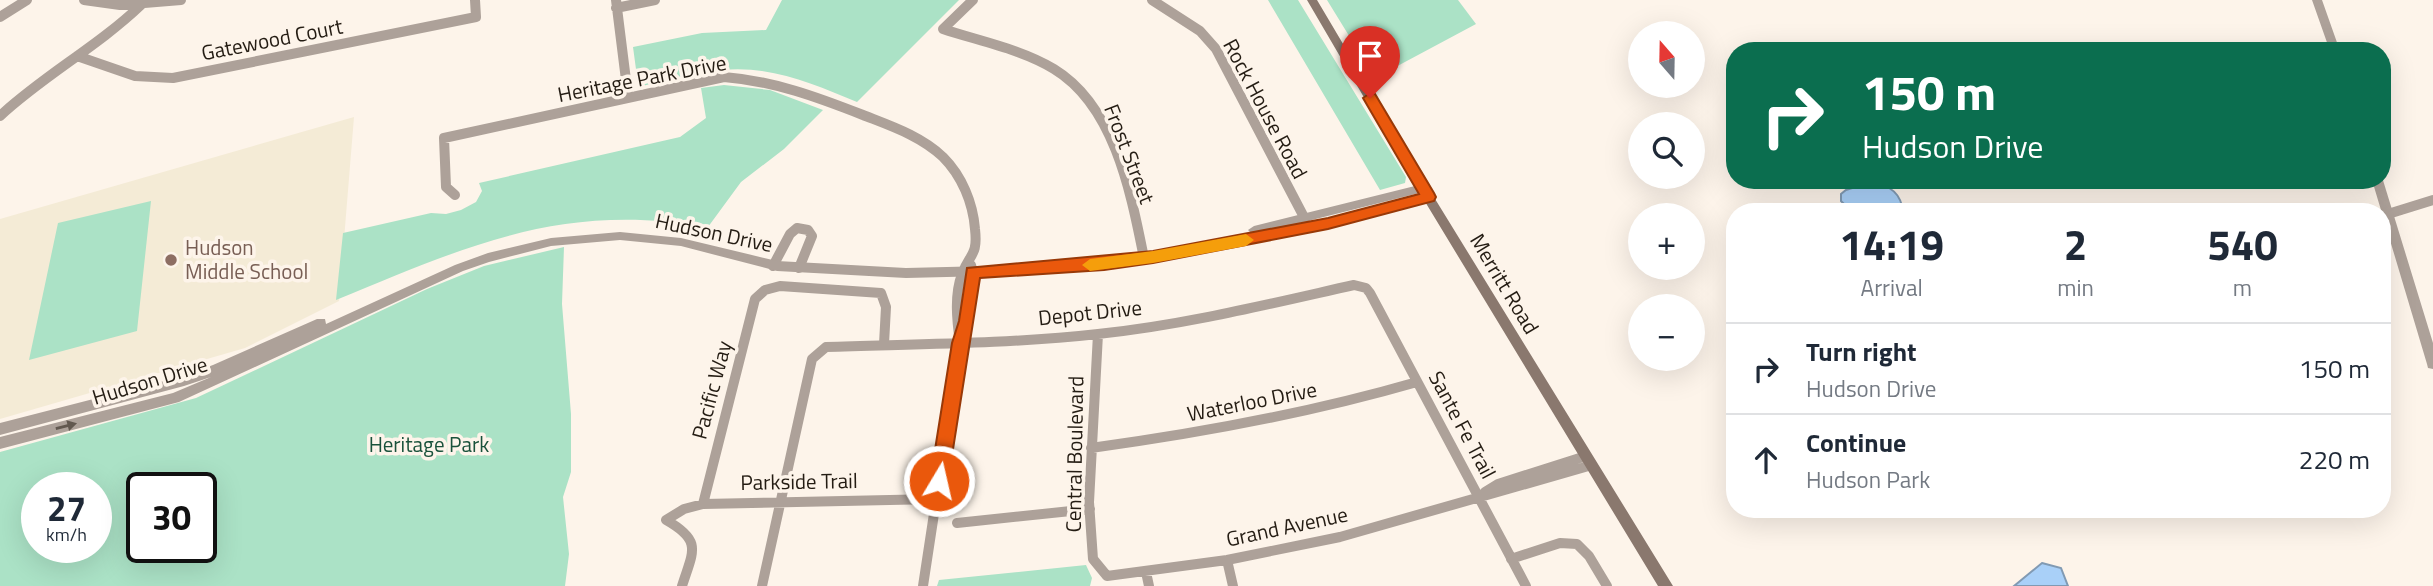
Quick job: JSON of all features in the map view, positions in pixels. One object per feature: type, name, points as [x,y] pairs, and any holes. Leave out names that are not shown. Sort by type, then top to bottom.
[{"type":"main road","name":"Merritt Road","points":[[1312,0],[1425,192],[1666,586]]},
{"type":"street","points":[[0,16],[27,0]]},
{"type":"street","points":[[84,0],[113,5],[181,0]]},
{"type":"street","name":"Gatewood Court","points":[[77,56],[125,76],[155,80],[476,17],[475,0]]},
{"type":"street","points":[[628,96],[616,4],[655,0]]},
{"type":"street","name":"Frost Street","points":[[973,0],[943,29],[1055,69],[1077,86],[1093,105],[1131,197],[1143,254]]},
{"type":"street","name":"Rock House Road","points":[[1152,0],[1200,30],[1216,49],[1305,219]]},
{"type":"street","points":[[2317,0],[2332,42]]},
{"type":"street","points":[[0,117],[21,95],[120,26],[141,5]]},
{"type":"street","name":"Heritage Park Drive","points":[[455,195],[446,187],[444,138],[724,77],[756,78],[790,86],[912,135],[937,151],[958,176],[974,210],[976,240],[969,270],[967,321],[960,343],[923,586]]},
{"type":"street","name":"Hudson Drive","points":[[1143,254],[1425,192]]},
{"type":"street","name":"Hudson Drive","points":[[0,443],[174,398],[216,382],[430,281],[488,258],[524,248],[583,238],[654,237],[776,262],[969,270],[1143,254],[1328,224],[1425,192]]},
{"type":"street","points":[[2391,213],[2433,200]]},
{"type":"street","points":[[2391,224],[2433,364]]},
{"type":"street","points":[[776,262],[790,234],[797,228],[808,230],[812,236],[801,264]]},
{"type":"street","name":"Hudson Drive","points":[[0,429],[173,384],[218,369],[467,257],[525,240],[599,229],[650,229],[701,238],[776,262]]},
{"type":"street","name":"Depot Drive","points":[[782,501],[812,359],[820,350],[832,345],[960,343],[1098,334],[1231,313],[1349,285],[1360,286]]},
{"type":"street","name":"Pacific Way","points":[[703,504],[755,299],[765,290],[780,286],[881,293],[886,307],[884,344]]},
{"type":"street","name":"Sante Fe Trail","points":[[1360,286],[1370,293],[1525,586]]},
{"type":"street","name":"Central Boulevard","points":[[1098,334],[1090,509],[1093,559],[1101,572]]},
{"type":"street","name":"Waterloo Drive","points":[[1091,448],[1262,422],[1335,406],[1417,382]]},
{"type":"street","name":"Grand Avenue","points":[[1101,572],[1116,576],[1146,572],[1227,559],[1363,531],[1478,496],[1503,492],[1589,460]]},
{"type":"street","name":"Parkside Trail","points":[[682,586],[692,554],[693,540],[687,531],[666,520],[684,509],[703,504],[936,499]]},
{"type":"street","points":[[762,586],[782,501]]},
{"type":"street","points":[[957,523],[1090,509]]},
{"type":"street","points":[[1511,559],[1560,543],[1577,544],[1589,556],[1607,586]]},
{"type":"street","points":[[1227,559],[1233,586]]},
{"type":"street","points":[[1146,572],[1149,586]]},
{"type":"shaded area","name":"Hudson Middle School","points":[[354,117],[339,301],[245,348],[0,419],[0,219]]},
{"type":"green space","points":[[782,0],[959,0],[857,102],[791,77],[757,70],[712,71],[642,86],[638,84],[633,47],[702,33],[766,30]]},
{"type":"green space","points":[[1268,0],[1298,0],[1406,177],[1405,183],[1380,190]]},
{"type":"green space","points":[[1327,0],[1458,0],[1476,24],[1375,78]]},
{"type":"green space","points":[[724,85],[770,90],[823,110],[784,149],[741,182],[708,227],[655,221],[606,220],[560,225],[473,247],[336,300],[343,233],[431,213],[446,214],[461,210],[476,202],[482,191],[479,183],[680,137],[706,118],[701,88]]},
{"type":"green space","points":[[151,201],[137,331],[29,360],[58,223]]},
{"type":"green space","name":"Heritage Park","points":[[564,247],[562,304],[571,414],[571,472],[563,497],[569,554],[565,586],[0,586],[0,452],[196,398],[427,289],[484,266]]},
{"type":"green space","points":[[1086,565],[1092,578],[1090,586],[937,586],[939,580]]},
{"type":"water","points":[[1891,189],[1901,203],[1843,203],[1841,194],[1846,190]]},
{"type":"water","points":[[2042,563],[2061,568],[2068,586],[2014,586]]},
{"type":"slow traffic","points":[[1090,265],[1246,240]]},
{"type":"place","name":"Hudson Middle School","points":[[171,260]]},
{"type":"route","points":[[939,481],[973,272],[1104,264],[1153,257],[1328,224],[1428,197],[1370,98]]}]
